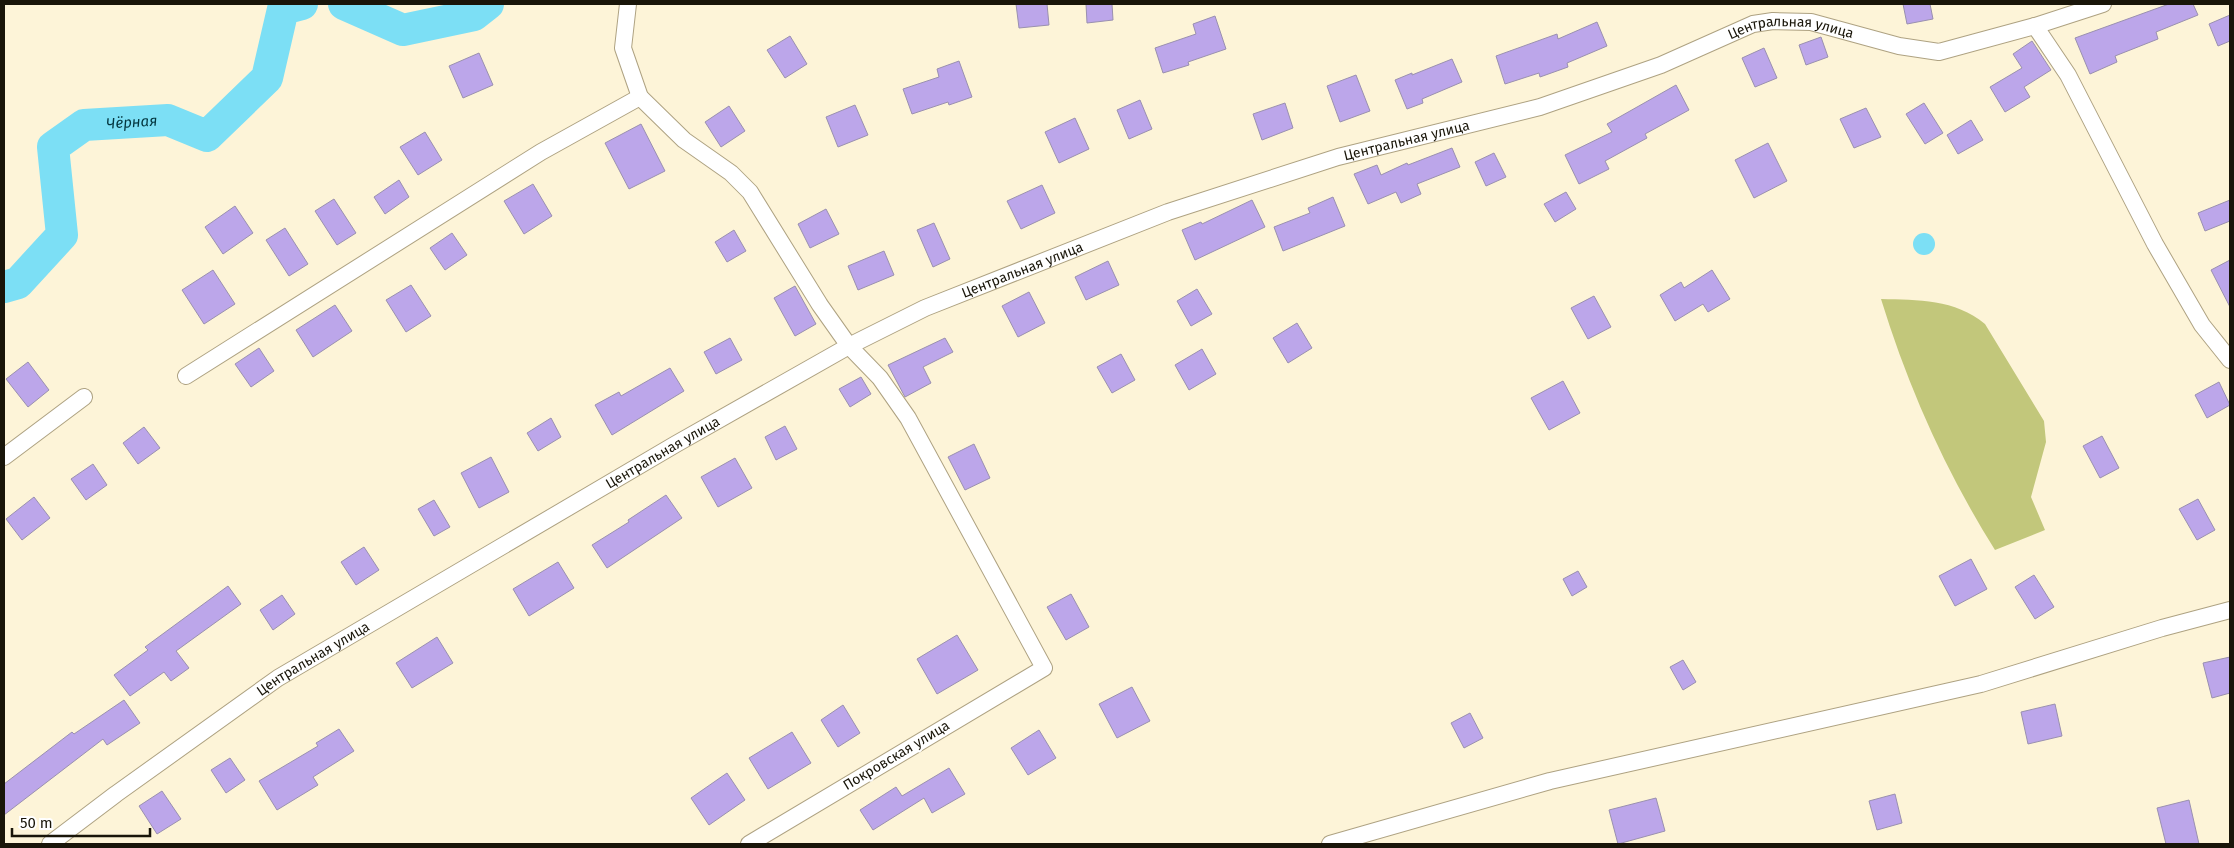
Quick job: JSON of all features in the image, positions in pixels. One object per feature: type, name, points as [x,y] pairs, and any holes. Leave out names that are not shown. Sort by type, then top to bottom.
[{"type":"street","points":[[628,4],[623,48],[640,97],[684,140],[731,172],[750,192],[820,305],[849,346]]},
{"type":"street","name":"Центральная улица","points":[[50,844],[116,794],[278,678],[668,449],[849,346],[926,308],[1168,212],[1338,157],[1540,107],[1661,65],[1753,24],[1773,21],[1811,22],[1899,46],[1940,52],[2035,26],[2103,4]]},
{"type":"street","points":[[2035,26],[2068,74],[2155,244],[2202,325],[2230,360]]},
{"type":"street","points":[[186,376],[541,152],[640,97]]},
{"type":"street","name":"Покровская улица","points":[[749,844],[1044,668],[908,418],[880,378],[849,346]]},
{"type":"street","points":[[4,457],[84,397]]},
{"type":"street","points":[[1330,844],[1550,781],[1981,684],[2162,628],[2230,610]]},
{"type":"green space","points":[[1881,299],[1936,302],[1949,305],[1985,324],[2044,421],[2046,442],[2031,497],[2045,530],[1995,550],[1960,490],[1930,428],[1903,364]]},
{"type":"water","points":[[1924,233],[1934,240],[1935,244],[1928,254],[1924,255],[1914,248],[1913,244],[1920,234]]},
{"type":"building","points":[[1016,4],[1047,4],[1049,25],[1019,28]]},
{"type":"building","points":[[1086,4],[1112,4],[1113,20],[1087,23]]},
{"type":"building","points":[[1903,4],[1930,4],[1933,19],[1907,24]]},
{"type":"building","points":[[2169,4],[2193,4],[2198,15],[2156,32],[2158,39],[2115,56],[2117,62],[2090,74],[2075,38]]},
{"type":"building","points":[[2230,15],[2230,41],[2218,46],[2209,24]]},
{"type":"building","points":[[1215,16],[1226,49],[1188,62],[1189,65],[1163,73],[1155,48],[1196,34],[1193,24]]},
{"type":"building","points":[[1597,22],[1607,46],[1567,63],[1568,67],[1540,77],[1539,73],[1505,84],[1496,56],[1557,34],[1558,39]]},
{"type":"building","points":[[790,36],[807,64],[785,78],[767,50]]},
{"type":"building","points":[[1821,37],[1828,57],[1806,65],[1799,45]]},
{"type":"building","points":[[2032,41],[2051,70],[2024,87],[2030,97],[2005,112],[1990,87],[2022,68],[2013,54]]},
{"type":"building","points":[[1764,48],[1777,78],[1755,87],[1742,58]]},
{"type":"building","points":[[479,53],[493,85],[463,98],[449,66]]},
{"type":"building","points":[[1452,59],[1462,82],[1422,99],[1423,103],[1407,109],[1395,80]]},
{"type":"building","points":[[959,61],[972,97],[949,105],[948,102],[912,114],[903,89],[939,77],[937,69]]},
{"type":"building","points":[[1356,75],[1370,111],[1340,122],[1327,86]]},
{"type":"building","points":[[1676,85],[1689,110],[1645,134],[1647,138],[1605,161],[1609,169],[1579,184],[1565,155],[1612,132],[1607,124]]},
{"type":"building","points":[[1140,100],[1152,129],[1129,139],[1117,110]]},
{"type":"building","points":[[1285,103],[1293,128],[1262,140],[1253,114]]},
{"type":"building","points":[[1924,103],[1943,133],[1925,144],[1906,114]]},
{"type":"building","points":[[855,105],[868,135],[838,147],[826,117]]},
{"type":"building","points":[[729,106],[745,131],[721,147],[705,122]]},
{"type":"building","points":[[1866,108],[1881,137],[1854,148],[1840,119]]},
{"type":"building","points":[[1075,118],[1089,149],[1059,163],[1045,132]]},
{"type":"building","points":[[1971,120],[1983,140],[1958,154],[1947,135]]},
{"type":"building","points":[[641,124],[665,171],[629,189],[605,143]]},
{"type":"building","points":[[425,132],[442,160],[418,175],[400,147]]},
{"type":"building","points":[[1768,143],[1787,181],[1754,198],[1735,160]]},
{"type":"building","points":[[1452,148],[1460,167],[1417,184],[1421,194],[1401,203],[1396,192],[1368,204],[1354,174],[1377,165],[1381,175],[1407,163],[1408,165]]},
{"type":"building","points":[[1494,153],[1506,177],[1486,186],[1475,162]]},
{"type":"building","points":[[399,180],[409,197],[385,214],[374,197]]},
{"type":"building","points":[[533,184],[552,216],[524,234],[504,201]]},
{"type":"building","points":[[1042,185],[1055,213],[1021,229],[1007,201]]},
{"type":"building","points":[[1566,192],[1576,209],[1555,222],[1544,204]]},
{"type":"building","points":[[1333,197],[1345,226],[1283,251],[1274,227],[1310,213],[1308,208]]},
{"type":"building","points":[[334,199],[356,233],[337,245],[315,211]]},
{"type":"building","points":[[1252,200],[1265,227],[1195,260],[1182,230],[1201,222],[1202,224]]},
{"type":"building","points":[[2230,200],[2230,221],[2205,231],[2198,213]]},
{"type":"building","points":[[235,206],[253,233],[223,254],[205,227]]},
{"type":"building","points":[[826,209],[839,234],[810,248],[798,224]]},
{"type":"building","points":[[934,223],[950,259],[933,267],[917,230]]},
{"type":"building","points":[[285,228],[308,264],[289,276],[266,240]]},
{"type":"building","points":[[734,230],[746,251],[727,262],[715,242]]},
{"type":"building","points":[[452,233],[467,255],[445,270],[430,248]]},
{"type":"building","points":[[884,251],[894,275],[858,290],[848,266]]},
{"type":"building","points":[[2230,260],[2230,307],[2211,270]]},
{"type":"building","points":[[1108,261],[1119,285],[1086,300],[1075,277]]},
{"type":"building","points":[[213,270],[235,304],[204,324],[182,290]]},
{"type":"building","points":[[1712,270],[1730,299],[1708,312],[1703,304],[1675,321],[1660,295],[1681,282],[1684,288]]},
{"type":"building","points":[[411,285],[431,316],[406,332],[386,300]]},
{"type":"building","points":[[795,286],[816,324],[795,336],[774,298]]},
{"type":"building","points":[[1197,289],[1212,314],[1191,326],[1177,301]]},
{"type":"building","points":[[1029,292],[1045,323],[1018,337],[1002,306]]},
{"type":"building","points":[[1594,296],[1611,327],[1588,339],[1571,308]]},
{"type":"building","points":[[335,305],[352,331],[313,357],[296,330]]},
{"type":"building","points":[[1297,323],[1312,348],[1288,363],[1273,338]]},
{"type":"building","points":[[730,338],[742,360],[716,374],[704,352]]},
{"type":"building","points":[[945,338],[953,352],[923,367],[931,383],[905,397],[888,365]]},
{"type":"building","points":[[259,348],[274,371],[251,387],[235,364]]},
{"type":"building","points":[[1202,349],[1216,374],[1189,390],[1175,365]]},
{"type":"building","points":[[1121,354],[1135,380],[1112,393],[1097,367]]},
{"type":"building","points":[[28,362],[49,390],[28,407],[6,379]]},
{"type":"building","points":[[670,368],[684,391],[612,435],[595,405],[619,392],[621,396]]},
{"type":"building","points":[[861,377],[871,394],[850,407],[839,389]]},
{"type":"building","points":[[1563,381],[1580,413],[1549,430],[1531,398]]},
{"type":"building","points":[[2219,382],[2230,405],[2207,418],[2195,395]]},
{"type":"building","points":[[551,418],[561,437],[538,451],[527,433]]},
{"type":"building","points":[[785,426],[797,449],[776,460],[765,437]]},
{"type":"building","points":[[144,427],[160,448],[138,464],[123,443]]},
{"type":"building","points":[[2102,436],[2119,468],[2100,478],[2083,446]]},
{"type":"building","points":[[974,444],[990,478],[965,490],[948,457]]},
{"type":"building","points":[[491,457],[509,492],[479,508],[461,473]]},
{"type":"building","points":[[735,458],[752,488],[718,507],[701,477]]},
{"type":"building","points":[[93,464],[107,485],[86,500],[71,479]]},
{"type":"building","points":[[666,495],[682,518],[607,568],[592,545],[629,522],[628,520]]},
{"type":"building","points":[[34,497],[50,518],[22,540],[6,519]]},
{"type":"building","points":[[2198,499],[2215,530],[2197,540],[2179,509]]},
{"type":"building","points":[[434,500],[450,527],[434,536],[418,509]]},
{"type":"building","points":[[364,547],[379,570],[356,585],[341,562]]},
{"type":"building","points":[[1971,559],[1987,589],[1955,606],[1939,576]]},
{"type":"building","points":[[558,562],[574,588],[529,616],[513,589]]},
{"type":"building","points":[[1578,571],[1587,587],[1572,596],[1563,579]]},
{"type":"building","points":[[2034,575],[2054,607],[2035,619],[2015,587]]},
{"type":"building","points":[[228,586],[241,604],[176,651],[189,668],[171,681],[164,672],[130,696],[114,675],[148,650],[145,647]]},
{"type":"building","points":[[1071,594],[1089,627],[1066,640],[1047,607]]},
{"type":"building","points":[[282,595],[295,614],[273,630],[260,610]]},
{"type":"building","points":[[957,635],[978,670],[937,694],[917,659]]},
{"type":"building","points":[[437,637],[453,663],[412,688],[396,663]]},
{"type":"building","points":[[2230,657],[2230,693],[2212,698],[2203,663]]},
{"type":"building","points":[[1683,660],[1696,682],[1683,690],[1670,667]]},
{"type":"building","points":[[1132,687],[1150,721],[1117,738],[1099,704]]},
{"type":"building","points":[[124,700],[140,723],[107,745],[103,739],[4,815],[4,784],[72,732],[74,734]]},
{"type":"building","points":[[2055,704],[2062,736],[2028,744],[2021,712]]},
{"type":"building","points":[[843,705],[860,733],[838,747],[821,720]]},
{"type":"building","points":[[1470,713],[1483,738],[1464,748],[1451,723]]},
{"type":"building","points":[[339,729],[354,751],[313,777],[318,785],[277,810],[259,781],[318,746],[316,743]]},
{"type":"building","points":[[1039,730],[1056,758],[1028,775],[1011,748]]},
{"type":"building","points":[[792,732],[811,763],[768,789],[749,758]]},
{"type":"building","points":[[230,758],[245,780],[226,793],[211,770]]},
{"type":"building","points":[[949,768],[965,794],[932,813],[924,798],[873,830],[860,810],[896,787],[902,796]]},
{"type":"building","points":[[727,773],[745,800],[709,825],[691,798]]},
{"type":"building","points":[[162,791],[181,819],[157,834],[139,806]]},
{"type":"building","points":[[1895,794],[1902,823],[1877,830],[1869,801]]},
{"type":"building","points":[[1656,798],[1665,831],[1618,844],[1609,810]]},
{"type":"building","points":[[2189,800],[2199,844],[2166,844],[2157,808]]},
{"type":"waterway","name":"Чёрная","points":[[4,287],[18,283],[62,235],[53,147],[84,125],[168,120],[207,136],[267,78],[283,9],[302,4]]},
{"type":"waterway","name":"Чёрная","points":[[344,4],[403,30],[474,15],[488,4]]}]
